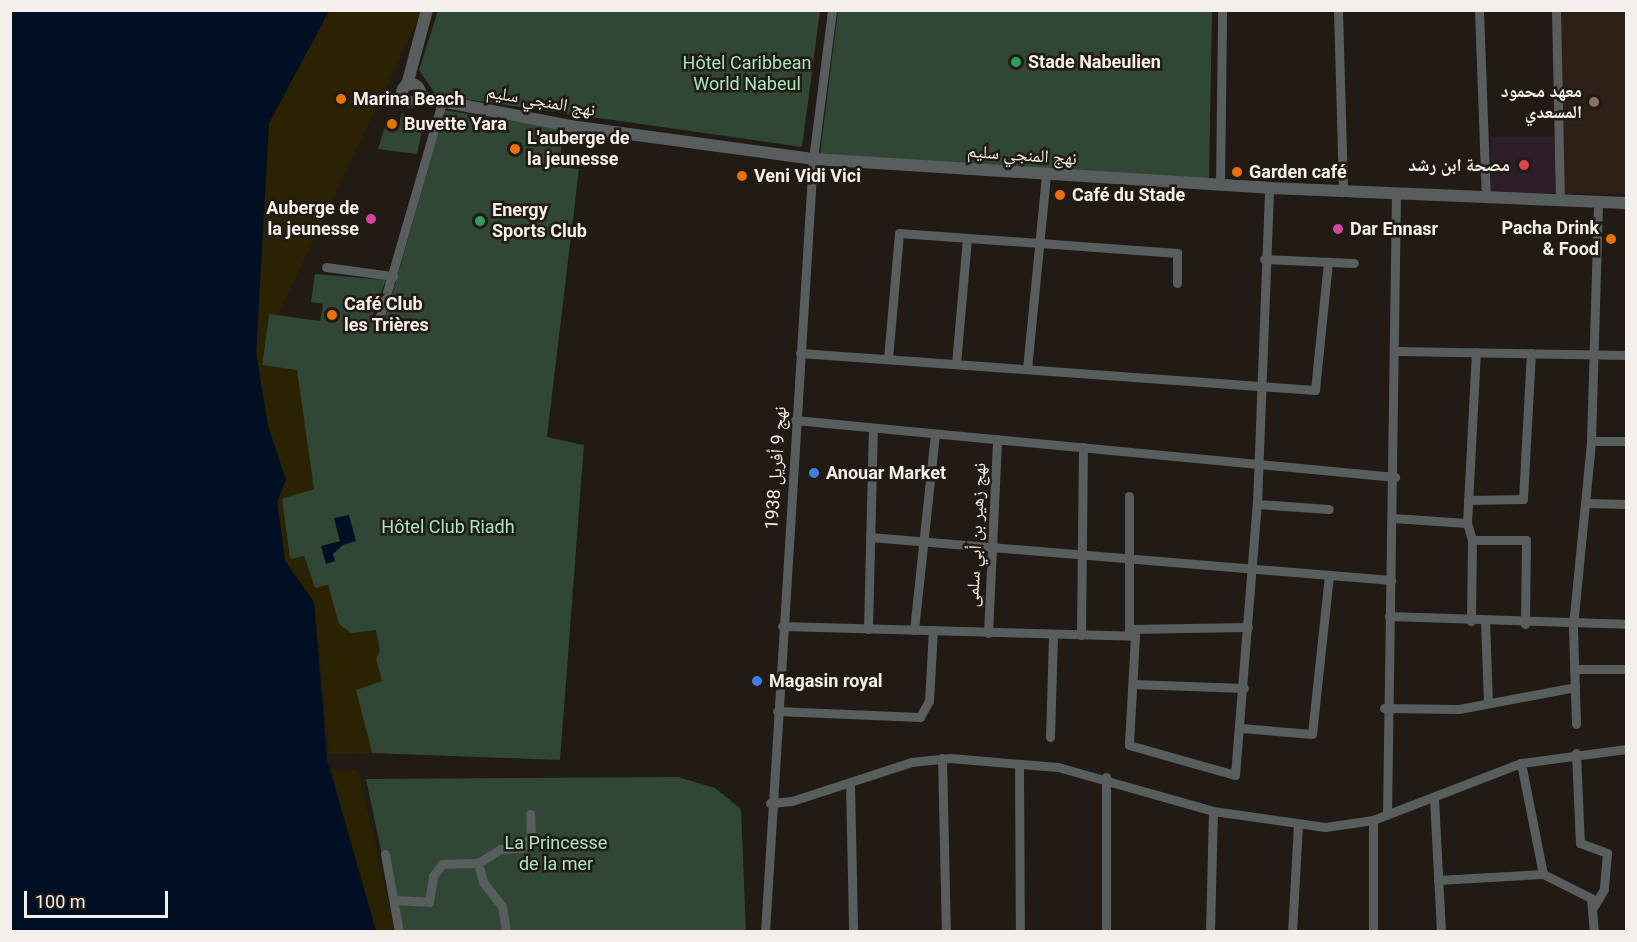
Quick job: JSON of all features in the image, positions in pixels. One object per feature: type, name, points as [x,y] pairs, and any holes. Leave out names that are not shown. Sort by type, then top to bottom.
[{"type":"street","name":"نهج المنجي سليم","points":[[427,10],[404,99],[412,102],[420,97],[813,159],[1269,188],[1626,203]]},
{"type":"street","name":"نهج 9 أفريل 1938","points":[[765,932],[772,780],[813,159],[832,10]]},
{"type":"street","points":[[1220,184],[1222,10]]},
{"type":"street","points":[[1338,10],[1342,190]]},
{"type":"street","points":[[1479,10],[1486,197]]},
{"type":"street","points":[[1556,10],[1560,199]]},
{"type":"street","points":[[380,316],[442,102]]},
{"type":"street","points":[[1027,369],[1047,174]]},
{"type":"street","points":[[1129,496],[1128,557],[1133,684],[1131,746],[1234,775],[1241,728],[1257,504],[1264,259],[1269,188]]},
{"type":"street","points":[[1387,815],[1384,791],[1384,708],[1395,477],[1396,193]]},
{"type":"street","points":[[1576,724],[1573,626],[1591,441],[1598,201]]},
{"type":"street","points":[[888,358],[898,234],[1177,253],[1177,283]]},
{"type":"street","points":[[956,364],[967,239]]},
{"type":"street","points":[[1264,259],[1354,263]]},
{"type":"street","points":[[800,353],[1260,386],[1318,388],[1328,262]]},
{"type":"street","points":[[326,267],[393,276]]},
{"type":"street","points":[[1397,351],[1626,355]]},
{"type":"street","points":[[1471,621],[1472,540],[1467,523],[1476,352]]},
{"type":"street","points":[[1468,500],[1523,499],[1531,353]]},
{"type":"street","points":[[795,420],[1257,466],[1395,477]]},
{"type":"street","points":[[868,629],[873,428]]},
{"type":"street","points":[[914,630],[934,434]]},
{"type":"street","name":"نهج زهير بن أبي سلمى","points":[[987,633],[994,544],[997,439]]},
{"type":"street","points":[[1591,441],[1626,441]]},
{"type":"street","points":[[1081,635],[1080,552],[1083,447]]},
{"type":"street","points":[[1586,502],[1626,504]]},
{"type":"street","points":[[1257,504],[1329,508]]},
{"type":"street","points":[[1393,518],[1467,523]]},
{"type":"street","points":[[870,537],[924,538],[1391,580]]},
{"type":"street","points":[[1472,540],[1526,540],[1525,624]]},
{"type":"street","points":[[1241,728],[1312,734],[1329,575]]},
{"type":"street","points":[[1389,616],[1573,626],[1626,624]]},
{"type":"street","points":[[1485,621],[1488,703]]},
{"type":"street","points":[[782,626],[1053,635],[1248,627]]},
{"type":"street","points":[[777,711],[920,717],[929,701],[933,630]]},
{"type":"street","points":[[1050,737],[1053,635]]},
{"type":"street","points":[[1574,669],[1626,669]]},
{"type":"street","points":[[1133,684],[1244,688]]},
{"type":"street","points":[[1384,708],[1445,710],[1575,687]]},
{"type":"street","points":[[771,800],[850,783],[911,762],[942,758],[1019,765],[1106,777],[1212,811],[1325,827],[1373,820],[1521,763],[1576,753],[1626,749]]},
{"type":"street","points":[[1576,753],[1580,843],[1607,853],[1604,889],[1594,906]]},
{"type":"street","points":[[942,758],[946,932]]},
{"type":"street","points":[[1521,763],[1543,874]]},
{"type":"street","points":[[1019,765],[1020,932]]},
{"type":"street","points":[[1106,777],[1106,932]]},
{"type":"street","points":[[850,783],[853,932]]},
{"type":"street","points":[[1434,798],[1441,932]]},
{"type":"street","points":[[1210,932],[1212,811]]},
{"type":"street","points":[[394,900],[429,902],[433,876],[442,864],[478,863],[489,853],[526,845],[530,814]]},
{"type":"street","points":[[1373,820],[1373,932]]},
{"type":"street","points":[[1292,932],[1298,824]]},
{"type":"street","points":[[385,854],[399,932]]},
{"type":"street","points":[[478,863],[483,882],[502,906],[506,932]]},
{"type":"street","points":[[1438,880],[1543,874],[1588,894],[1594,906],[1594,932]]},
{"type":"shaded area","name":"معهد محمود المسعدي","points":[[1561,11],[1626,11],[1626,194],[1561,194]]},
{"type":"shaded area","name":"مصحة ابن رشد","points":[[1491,137],[1558,137],[1558,193],[1491,193]]},
{"type":"green space","name":"Hôtel Caribbean World Nabeul","points":[[438,11],[820,11],[802,147],[436,95],[419,70]]},
{"type":"green space","points":[[838,11],[1212,11],[1209,180],[820,154]]},
{"type":"green space","name":"Hôtel Club Riadh","points":[[445,110],[555,128],[562,137],[560,167],[579,169],[547,437],[584,445],[560,760],[372,753],[328,585],[315,589],[304,556],[290,560],[281,498],[314,489],[262,365],[269,314],[320,321],[323,304],[311,302],[315,274],[386,280],[372,317],[385,319]]},
{"type":"green space","points":[[402,113],[423,125],[417,154],[378,149],[385,126],[397,130]]},
{"type":"green space","name":"La Princesse de la mer","points":[[678,777],[715,788],[741,809],[746,931],[398,931],[366,779]]},
{"type":"sand","points":[[329,11],[422,11],[278,315],[269,314],[262,365],[297,370],[314,489],[282,499],[290,559],[304,556],[315,588],[328,585],[339,624],[351,633],[376,630],[380,650],[376,659],[382,681],[356,690],[372,753],[355,754],[329,753],[314,602],[285,561],[277,502],[286,480],[268,426],[256,353],[269,123]]},
{"type":"sand","points":[[331,770],[358,770],[395,931],[376,931]]},
{"type":"water","points":[[10,11],[329,11],[269,123],[256,353],[268,426],[286,480],[277,502],[285,561],[314,602],[327,760],[376,931],[11,931]]},
{"type":"water","points":[[349,515],[356,541],[343,545],[333,554],[335,561],[326,564],[321,546],[340,541],[334,518]]},
{"type":"place","name":"Stade Nabeulien","points":[[1016,62]]},
{"type":"place","name":"Marina Beach","points":[[341,99]]},
{"type":"place","name":"معهد محمود المسعدي","points":[[1594,102]]},
{"type":"place","name":"Buvette Yara","points":[[392,124]]},
{"type":"place","name":"L'auberge de la jeunesse","points":[[515,149]]},
{"type":"place","name":"مصحة ابن رشد","points":[[1524,165]]},
{"type":"place","name":"Garden café","points":[[1237,172]]},
{"type":"place","name":"Veni Vidi Vici","points":[[742,176]]},
{"type":"place","name":"Café du Stade","points":[[1060,195]]},
{"type":"place","name":"Auberge de la jeunesse","points":[[371,219]]},
{"type":"place","name":"Energy Sports Club","points":[[480,221]]},
{"type":"place","name":"Dar Ennasr","points":[[1338,229]]},
{"type":"place","name":"Pacha Drink & Food","points":[[1611,239]]},
{"type":"place","name":"Café Club les Trières","points":[[332,315]]},
{"type":"place","name":"Anouar Market","points":[[814,473]]},
{"type":"place","name":"Magasin royal","points":[[757,681]]}]
